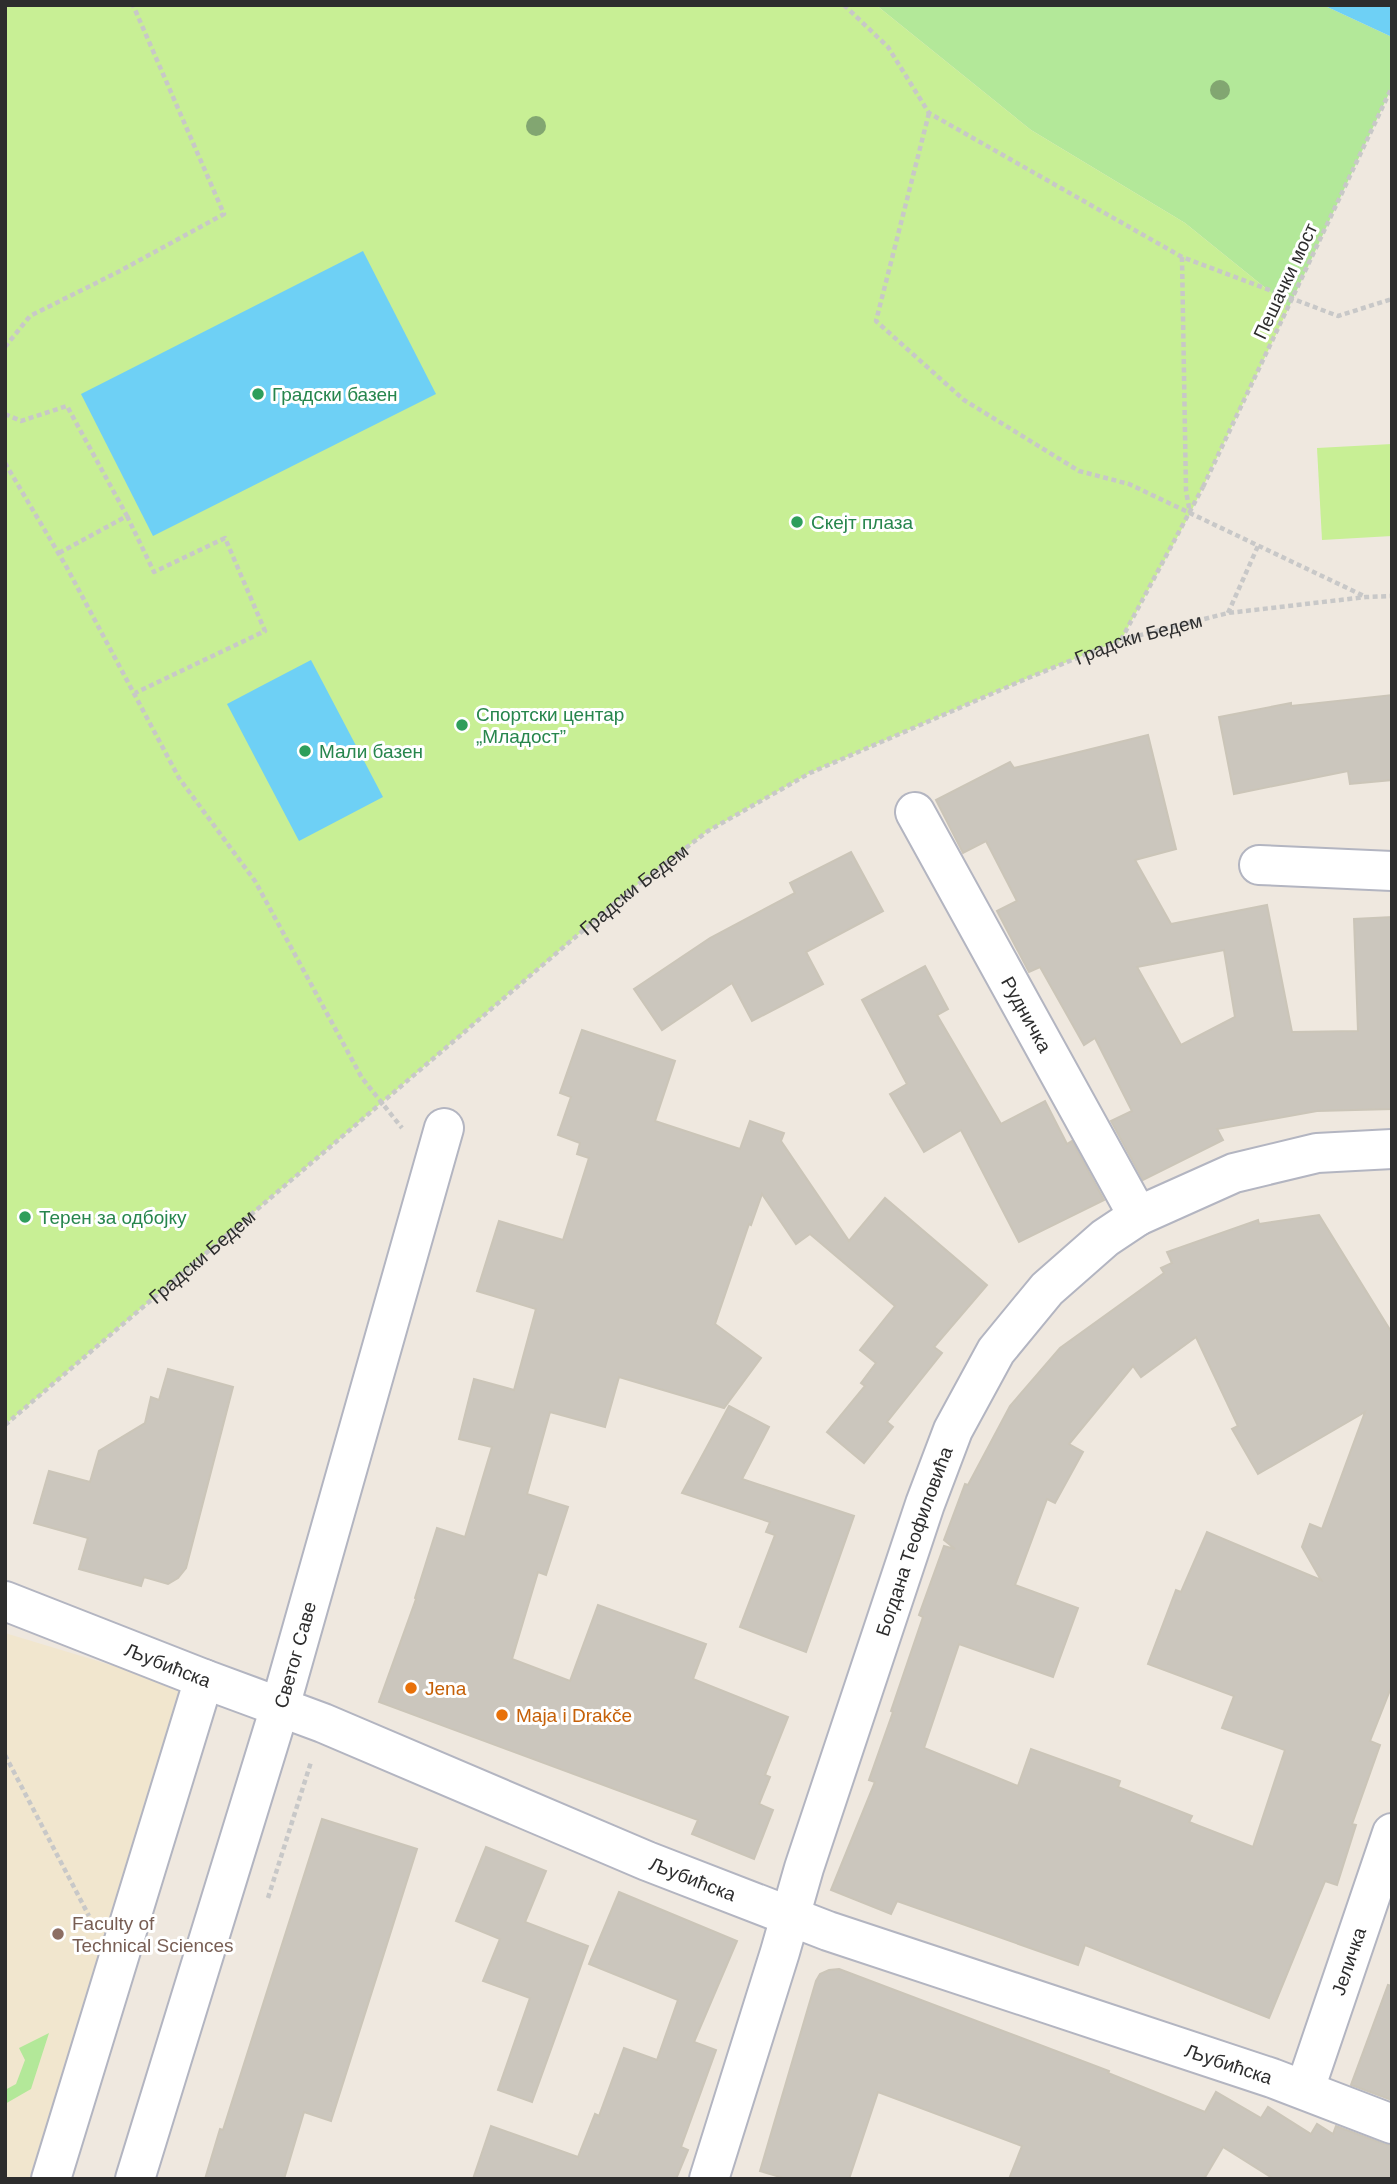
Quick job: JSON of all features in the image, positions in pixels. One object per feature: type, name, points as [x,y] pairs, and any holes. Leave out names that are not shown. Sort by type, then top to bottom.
[{"type":"street","name":"Рудничка","points":[[915,812],[1138,1216]]},
{"type":"street","points":[[1259,865],[1392,871]]},
{"type":"street","name":"Светог Саве","points":[[135,2179],[279,1707],[444,1128]]},
{"type":"street","name":"Богдана Теофиловића","points":[[709,2179],[780,1952],[789,1915],[925,1504],[953,1430],[996,1351],[1047,1289],[1105,1238],[1138,1216],[1234,1173],[1317,1153],[1392,1149]]},
{"type":"street","name":"Љубићска","points":[[5,1601],[323,1723],[648,1861],[841,1935],[1305,2089],[1392,2124]]},
{"type":"street","points":[[51,2179],[204,1679]]},
{"type":"street","name":"Јеличка","points":[[1305,2089],[1392,1833]]},
{"type":"path","points":[[5,347],[30,316],[118,272],[223,214],[133,5]]},
{"type":"path","points":[[844,5],[888,47],[929,113],[1182,257],[1338,316],[1392,299]]},
{"type":"path","name":"Пешачки мост","points":[[1121,640],[1190,514],[1392,87]]},
{"type":"path","points":[[929,113],[876,321],[964,400],[1079,471],[1129,484],[1366,597]]},
{"type":"path","points":[[1182,257],[1186,491],[1190,514]]},
{"type":"path","points":[[5,414],[21,421],[67,406],[154,572],[225,537],[265,631],[135,694]]},
{"type":"path","points":[[5,463],[59,553],[179,778],[255,880],[362,1078],[406,1133]]},
{"type":"path","points":[[59,553],[127,516]]},
{"type":"path","points":[[1228,613],[1258,547]]},
{"type":"path","name":"Градски Бедем","points":[[5,1425],[628,892],[708,831],[810,773],[1121,640],[1228,613],[1392,596]]},
{"type":"path","points":[[5,1755],[95,1927]]},
{"type":"shaded area","name":"Faculty of Technical Sciences","points":[[5,1633],[187,1688],[33,2179],[5,2179]]},
{"type":"green space","name":"Спортски центар „Младост”","points":[[5,5],[876,5],[1031,130],[1185,223],[1289,307],[1190,514],[1121,640],[810,773],[708,831],[628,892],[5,1425]]},
{"type":"green space","points":[[876,5],[1323,5],[1392,37],[1392,87],[1289,307],[1185,223],[1031,130]]},
{"type":"green space","points":[[1392,444],[1392,536],[1322,540],[1317,448]]},
{"type":"green space","points":[[49,2033],[31,2089],[5,2104],[5,2090],[16,2084],[25,2060],[19,2048]]},
{"type":"water","points":[[1323,5],[1392,5],[1392,37]]},
{"type":"water","name":"Градски базен","points":[[363,251],[436,394],[153,536],[81,394]]},
{"type":"water","name":"Мали базен","points":[[311,660],[383,797],[299,841],[227,704]]},
{"type":"building","points":[[1392,695],[1392,780],[1350,784],[1348,771],[1234,794],[1219,717],[1291,703],[1291,706]]},
{"type":"building","points":[[1148,735],[1176,849],[1135,860],[1171,924],[1267,905],[1292,1032],[1358,1031],[1354,919],[1392,917],[1392,1109],[1317,1111],[1217,1129],[1223,1140],[1143,1180],[1111,1121],[1132,1111],[1095,1038],[1084,1045],[1040,967],[1029,972],[997,911],[1017,901],[986,841],[963,853],[936,800],[1010,762],[1014,768]],"holes":[[[1224,950],[1235,1017],[1181,1045],[1137,967]]]},
{"type":"building","points":[[851,852],[883,911],[806,952],[823,984],[752,1021],[732,983],[662,1030],[634,989],[710,938],[795,893],[790,883]]},
{"type":"building","points":[[925,966],[948,1009],[937,1015],[1001,1124],[1045,1101],[1067,1144],[1072,1141],[1104,1200],[1019,1242],[961,1130],[924,1152],[890,1094],[907,1084],[862,1000]]},
{"type":"building","points":[[582,1030],[675,1061],[655,1121],[740,1149],[750,1121],[784,1133],[781,1141],[849,1241],[885,1198],[987,1285],[934,1347],[942,1353],[887,1422],[893,1427],[864,1463],[827,1432],[865,1386],[861,1383],[876,1363],[860,1350],[895,1306],[810,1234],[796,1244],[762,1194],[715,1324],[761,1358],[724,1408],[619,1377],[605,1427],[550,1412],[527,1494],[568,1507],[546,1575],[538,1572],[512,1659],[570,1681],[598,1605],[706,1644],[693,1679],[788,1717],[765,1775],[770,1777],[759,1804],[773,1810],[754,1859],[692,1834],[698,1820],[379,1702],[416,1599],[437,1528],[465,1537],[492,1447],[459,1439],[474,1379],[514,1390],[536,1309],[477,1291],[499,1221],[563,1240],[589,1158],[577,1154],[580,1143],[558,1135],[571,1097],[560,1093]]},
{"type":"building","points":[[1319,1215],[1392,1333],[1392,1685],[1370,1741],[1380,1745],[1352,1824],[1356,1825],[1337,1885],[1325,1881],[1269,2018],[1085,1945],[1078,1965],[897,1901],[891,1914],[831,1890],[875,1782],[869,1780],[923,1617],[919,1615],[944,1546],[955,1549],[944,1540],[965,1484],[968,1485],[1010,1406],[1060,1348],[1164,1273],[1161,1268],[1172,1263],[1167,1252],[1258,1220],[1259,1224]],"holes":[[[1196,1337],[1238,1426],[1232,1429],[1258,1474],[1365,1412],[1322,1529],[1310,1524],[1302,1547],[1321,1580],[1207,1532],[1181,1592],[1176,1590],[1148,1664],[1234,1696],[1222,1728],[1285,1750],[1253,1847],[1189,1822],[1192,1816],[1118,1787],[1120,1781],[1031,1749],[1018,1786],[924,1748],[959,1644],[1053,1677],[1078,1608],[1015,1585],[1047,1499],[1055,1503],[1083,1452],[1069,1444],[1133,1366],[1141,1377]]]},
{"type":"building","points":[[168,1369],[233,1387],[186,1568],[178,1578],[168,1584],[144,1577],[141,1586],[79,1569],[88,1538],[34,1523],[49,1471],[90,1482],[99,1451],[145,1423],[151,1397],[159,1400]]},
{"type":"building","points":[[729,1406],[769,1427],[742,1479],[854,1516],[806,1652],[740,1627],[775,1535],[766,1532],[770,1522],[682,1493]]},
{"type":"building","points":[[322,1819],[417,1849],[331,2121],[304,2112],[284,2179],[205,2179],[220,2129],[223,2130]]},
{"type":"building","points":[[486,1847],[546,1871],[525,1922],[588,1946],[532,2102],[498,2090],[530,1998],[483,1981],[500,1939],[456,1921]]},
{"type":"building","points":[[619,1892],[737,1941],[694,2042],[716,2050],[681,2147],[688,2150],[676,2179],[473,2179],[491,2126],[578,2157],[595,2114],[599,2116],[624,2048],[657,2060],[678,2000],[589,1964]]},
{"type":"building","points":[[839,1969],[1109,2071],[1108,2073],[1205,2112],[1216,2092],[1261,2118],[1268,2107],[1311,2134],[1317,2124],[1333,2134],[1336,2126],[1392,2145],[1392,2179],[1274,2179],[1223,2147],[1204,2179],[1009,2179],[1022,2146],[878,2092],[849,2179],[787,2179],[760,2171],[816,1981],[820,1974]]},
{"type":"building","points":[[1388,1985],[1392,1986],[1392,2100],[1351,2085]]},
{"type":"place","name":"Градски базен","points":[[258,394]]},
{"type":"place","name":"Скејт плаза","points":[[797,522]]},
{"type":"place","name":"Спортски центар „Младост”","points":[[462,725]]},
{"type":"place","name":"Мали базен","points":[[305,751]]},
{"type":"place","name":"Терен за одбојку","points":[[25,1217]]},
{"type":"place","name":"Jena","points":[[411,1688]]},
{"type":"place","name":"Maja i Drakče","points":[[502,1715]]},
{"type":"place","name":"Faculty of Technical Sciences","points":[[58,1934]]}]
